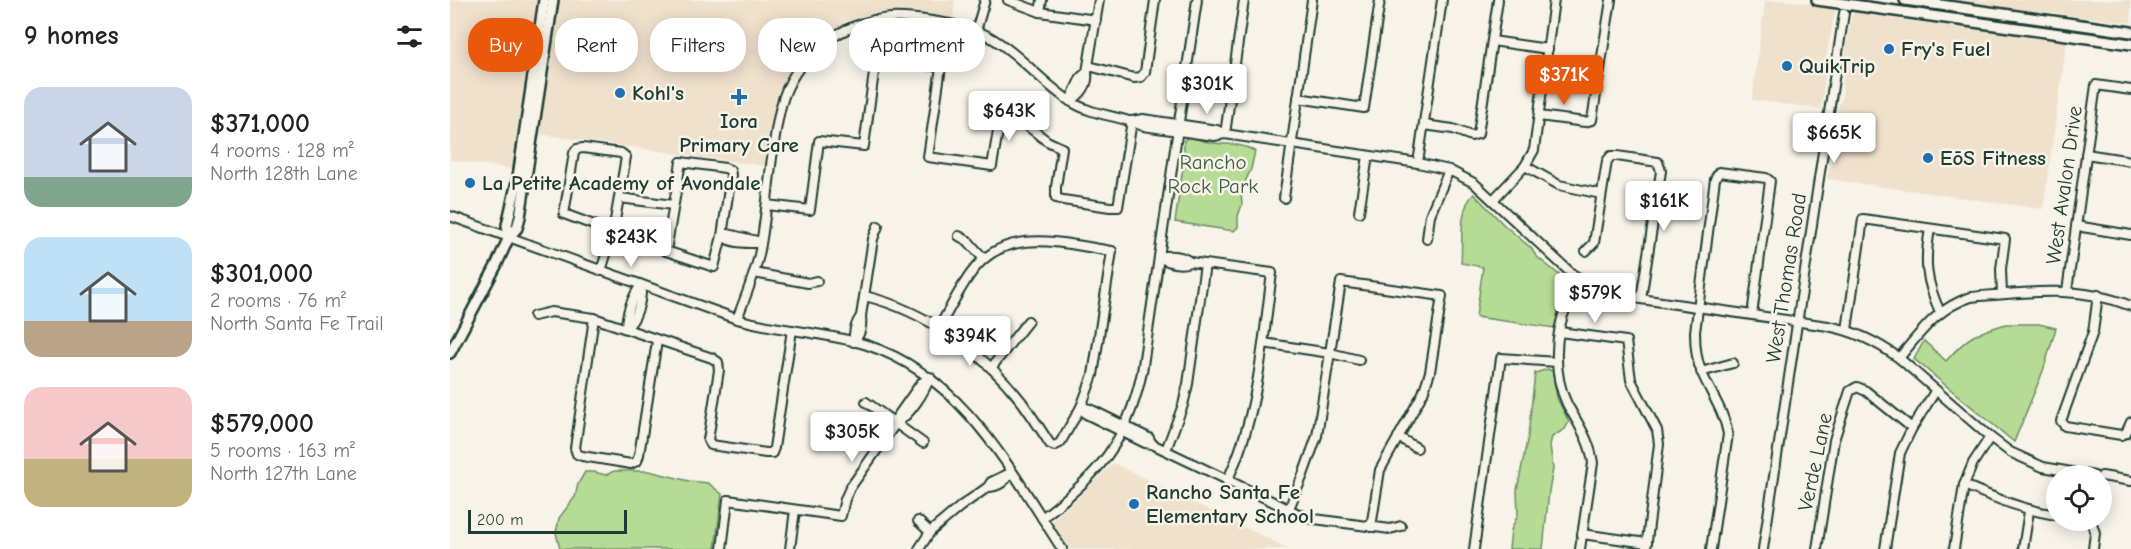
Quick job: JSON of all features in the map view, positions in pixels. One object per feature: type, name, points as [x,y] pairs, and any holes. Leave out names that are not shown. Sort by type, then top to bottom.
[{"type":"main road","points":[[543,40],[544,0]]},
{"type":"main road","points":[[543,40],[553,0]]},
{"type":"main road","points":[[1817,0],[1846,2],[2131,44]]},
{"type":"main road","points":[[1905,0],[2131,32]]},
{"type":"main road","name":"West Thomas Road","points":[[1844,13],[1846,2]]},
{"type":"main road","points":[[450,353],[496,266],[508,237],[507,225],[537,72]]},
{"type":"street","points":[[980,18],[985,0]]},
{"type":"street","points":[[1008,0],[1040,12],[1096,20]]},
{"type":"street","points":[[1040,12],[1042,0]]},
{"type":"street","points":[[1070,101],[1080,95],[1088,79],[1099,0]]},
{"type":"street","points":[[1088,69],[1134,78],[1141,77],[1145,72],[1155,0]]},
{"type":"street","points":[[1042,518],[1086,482],[1102,463],[1124,429],[1141,380],[1197,0]]},
{"type":"street","points":[[1225,134],[1244,0]]},
{"type":"street","points":[[1284,198],[1312,0]]},
{"type":"street","points":[[1298,99],[1364,108],[1380,0]]},
{"type":"street","points":[[1418,163],[1442,0]]},
{"type":"street","points":[[1424,125],[1453,129],[1471,136],[1478,134],[1498,0]]},
{"type":"street","points":[[1493,200],[1525,166],[1534,150],[1554,0]]},
{"type":"street","points":[[1539,116],[1586,122],[1592,120],[1611,0]]},
{"type":"street","name":"West Thomas Road","points":[[1763,549],[1844,13]]},
{"type":"street","points":[[737,320],[754,273],[761,243],[781,106],[793,78],[811,55],[827,40],[849,28]]},
{"type":"street","points":[[985,36],[1006,48],[1070,101],[1099,115],[1132,121],[1143,126],[1217,129],[1225,134],[1418,163],[1449,170],[1474,183],[1581,281],[1605,292],[1847,330],[1869,339],[1899,358],[2010,452],[2046,467]]},
{"type":"street","points":[[1492,41],[1548,49]]},
{"type":"street","points":[[767,204],[810,210],[819,141],[864,146],[874,72]]},
{"type":"street","points":[[940,72],[928,157],[992,166],[1003,113],[1012,114],[1047,141],[1062,148],[1056,198],[1118,207],[1132,121]]},
{"type":"street","name":"West Avalon Drive","points":[[2067,291],[2096,85],[2131,90]]},
{"type":"street","points":[[601,271],[613,232],[626,157],[621,153],[577,149],[574,153],[564,214],[613,232]]},
{"type":"street","points":[[2086,154],[2131,161]]},
{"type":"street","points":[[1359,212],[1368,156]]},
{"type":"street","points":[[1586,251],[1594,243],[1607,160],[1611,156],[1617,156],[1658,162],[1660,166],[1641,299]]},
{"type":"street","points":[[681,162],[730,170],[722,236],[714,267],[666,251],[673,205],[681,162]]},
{"type":"street","points":[[1525,166],[1559,185],[1601,194]]},
{"type":"street","points":[[1427,239],[1430,215],[1449,170]]},
{"type":"street","points":[[1711,549],[1728,434],[1725,417],[1701,372],[1695,350],[1697,307],[1715,179],[1719,172],[1766,178],[1770,181],[1752,315]]},
{"type":"street","points":[[620,198],[673,205]]},
{"type":"street","points":[[450,216],[737,320],[854,342],[895,356],[930,377],[972,416],[1062,549]]},
{"type":"street","points":[[1847,330],[1863,219],[2005,239],[2001,269],[2002,294]]},
{"type":"street","points":[[854,342],[860,335],[873,239],[878,226]]},
{"type":"street","points":[[2076,226],[2131,235]]},
{"type":"street","points":[[1930,229],[1926,250],[1927,275],[1940,312]]},
{"type":"street","points":[[722,236],[728,234],[761,243]]},
{"type":"street","points":[[959,236],[968,241],[984,259]]},
{"type":"street","points":[[865,296],[903,308],[939,327],[968,348],[1023,404],[1050,444],[1054,446],[1060,443],[1081,407],[1095,365],[1112,251],[1044,240],[1011,243],[996,250],[971,273],[939,327]]},
{"type":"street","points":[[1159,257],[1186,258],[1205,264],[1272,273],[1255,395],[1247,426],[1227,480]]},
{"type":"street","points":[[1166,450],[1186,394],[1205,264]]},
{"type":"street","points":[[754,273],[808,283],[817,281]]},
{"type":"street","points":[[1580,549],[1593,463],[1591,450],[1561,389],[1557,362],[1566,306],[1581,281]]},
{"type":"street","points":[[1288,511],[1317,436],[1341,282],[1442,296],[1430,372],[1423,393],[1380,470],[1371,527]]},
{"type":"street","points":[[626,328],[632,323],[641,298],[641,285]]},
{"type":"street","points":[[1899,358],[1940,312],[1956,302],[1971,297],[2067,291],[2098,295],[2131,306]]},
{"type":"street","points":[[2098,295],[2093,332],[2061,421],[2065,426],[2121,435],[2126,433],[2131,422]]},
{"type":"street","points":[[534,316],[551,312],[594,318],[712,358],[718,362],[719,370],[708,440],[711,445],[772,453],[792,330]]},
{"type":"street","points":[[594,318],[575,448],[577,454],[631,464],[637,460],[657,340]]},
{"type":"street","points":[[990,368],[1028,321]]},
{"type":"street","points":[[1560,332],[1626,341],[1631,380],[1654,423],[1659,444],[1647,546],[1582,534]]},
{"type":"street","points":[[1263,343],[1330,353],[1359,360]]},
{"type":"street","points":[[1474,549],[1501,358],[1557,362]]},
{"type":"street","points":[[1701,372],[1733,363]]},
{"type":"street","points":[[722,549],[728,500],[841,516],[844,499],[850,488],[896,423],[902,420],[926,387],[930,377]]},
{"type":"street","name":"Verde Lane","points":[[1817,549],[1834,440],[1850,392],[1857,387],[1866,391],[1911,428]]},
{"type":"street","points":[[1885,549],[1896,464],[1911,428],[1936,390]]},
{"type":"street","points":[[866,402],[922,443]]},
{"type":"street","points":[[1081,407],[1086,414],[1149,438],[1152,444],[1288,511],[1307,518],[1371,527],[1390,529],[1401,526]]},
{"type":"street","points":[[1398,437],[1417,448]]},
{"type":"street","points":[[1954,549],[1964,485],[1972,463],[1990,437]]},
{"type":"street","points":[[919,549],[930,532],[961,506],[988,487],[995,487],[1012,472]]},
{"type":"street","points":[[2112,478],[2131,480]]},
{"type":"street","points":[[1964,485],[2029,511],[2046,514]]},
{"type":"street","points":[[790,549],[795,510]]},
{"type":"street","points":[[2023,549],[2029,511]]},
{"type":"street","points":[[918,521],[930,532]]},
{"type":"street","points":[[2093,549],[2095,531]]},
{"type":"shaded area","points":[[450,0],[539,0],[536,18],[468,18],[468,72],[525,72],[522,119],[512,169],[450,160]]},
{"type":"shaded area","points":[[558,0],[955,0],[953,18],[912,12],[881,12],[849,18],[849,21],[837,27],[837,18],[758,18],[758,72],[791,72],[777,102],[766,166],[538,134],[543,96],[549,79],[555,26],[555,72],[638,72],[638,18],[556,18]]},
{"type":"shaded area","points":[[1784,0],[1827,6],[1835,12],[1826,57],[1821,109],[1752,100],[1765,1]]},
{"type":"shaded area","points":[[1951,0],[2131,0],[2131,23]]},
{"type":"shaded area","points":[[1860,11],[1873,16],[1962,28],[1979,28],[2048,40],[2067,40],[2043,209],[1827,179],[1838,127],[1837,108],[1842,98],[1844,62],[1851,18],[1854,12]]},
{"type":"shaded area","name":"Rancho Santa Fe Elementary School","points":[[1113,463],[1289,549],[1069,549],[1053,525],[1053,519]]},
{"type":"green space","name":"Rancho Rock Park","points":[[1189,137],[1206,142],[1242,146],[1255,151],[1251,169],[1241,191],[1242,205],[1238,216],[1238,227],[1234,231],[1175,222],[1184,160],[1184,140]]},
{"type":"green space","points":[[1474,194],[1504,225],[1531,248],[1536,256],[1568,282],[1570,286],[1555,328],[1476,317],[1483,267],[1461,263],[1463,217],[1469,200]]},
{"type":"green space","points":[[2006,324],[2039,324],[2056,328],[2043,371],[2014,442],[1914,359],[1924,341],[1946,361],[1973,336]]},
{"type":"green space","points":[[1548,369],[1553,372],[1557,398],[1569,422],[1565,429],[1552,437],[1550,445],[1553,469],[1543,549],[1509,549],[1511,530],[1518,514],[1517,490],[1528,436],[1535,373]]},
{"type":"green space","points":[[614,471],[649,471],[689,481],[708,483],[722,494],[715,549],[560,549],[556,533],[559,518],[575,497],[578,484],[585,472],[606,475]]},
{"type":"place","name":"Fry's Fuel","points":[[1889,49]]},
{"type":"place","name":"QuikTrip","points":[[1787,66]]},
{"type":"place","name":"Kohl's","points":[[620,93]]},
{"type":"place","name":"Iora Primary Care","points":[[739,97]]},
{"type":"place","name":"EōS Fitness","points":[[1928,158]]},
{"type":"place","name":"La Petite Academy of Avondale","points":[[470,183]]},
{"type":"place","name":"Rancho Santa Fe Elementary School","points":[[1134,504]]}]
